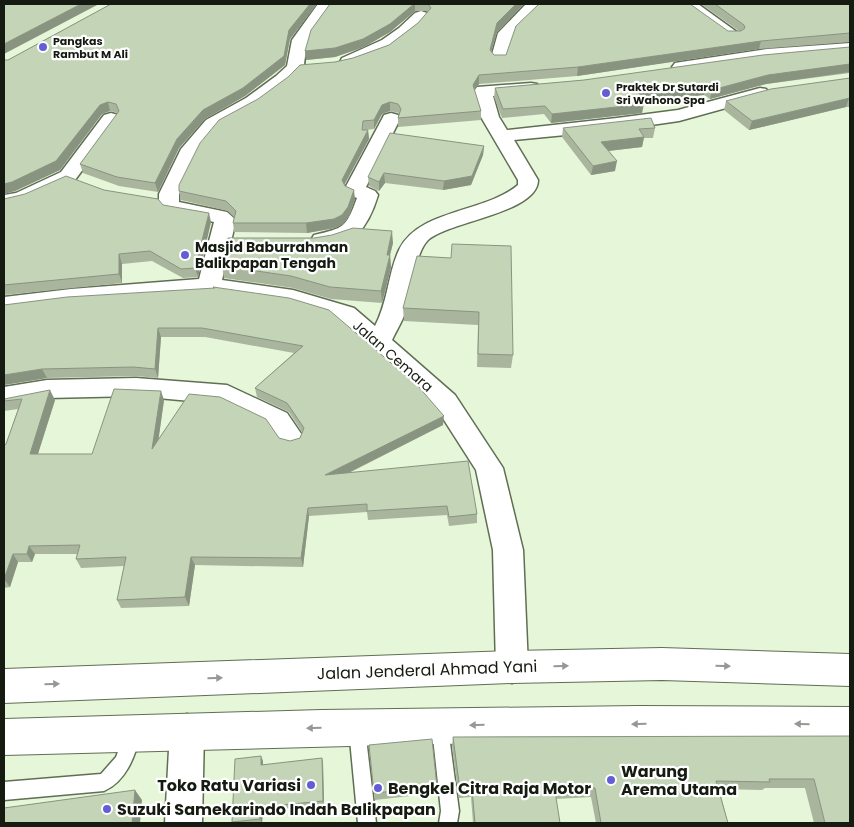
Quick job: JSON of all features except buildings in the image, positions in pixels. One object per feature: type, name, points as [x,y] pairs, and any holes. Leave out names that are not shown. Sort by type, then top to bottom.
[{"type":"main road","name":"Jalan Jenderal Ahmad Yani","points":[[4,686],[512,667],[662,664],[850,670]]},
{"type":"main road","points":[[4,737],[357,727],[715,723],[850,725]]},
{"type":"street","points":[[209,286],[230,241],[224,218],[176,209],[161,201],[169,194],[191,149],[213,124],[252,102],[304,67],[295,52],[308,26],[326,4]]},
{"type":"street","points":[[499,58],[506,33],[534,4]]},
{"type":"street","points":[[688,4],[733,35]]},
{"type":"street","points":[[335,65],[377,50],[397,39],[409,30],[421,16]]},
{"type":"street","points":[[663,70],[767,54],[850,48]]},
{"type":"street","points":[[378,344],[393,314],[410,250],[421,235],[444,224],[491,208],[520,194],[528,187],[528,180],[490,117],[483,91],[544,87]]},
{"type":"street","points":[[502,136],[617,124],[678,115],[782,89]]},
{"type":"street","points":[[4,202],[76,179],[111,119]]},
{"type":"street","points":[[299,240],[333,239],[352,232],[368,195],[354,190],[391,119]]},
{"type":"street","name":"Jalan Cemara","points":[[4,305],[71,297],[209,286],[293,298],[346,314],[446,402],[489,468],[508,550],[512,667]]},
{"type":"street","points":[[4,397],[47,389],[136,386],[228,395],[278,420],[291,438]]},
{"type":"street","points":[[183,823],[187,731]]},
{"type":"lane","points":[[440,726],[450,811],[448,823]]},
{"type":"lane","points":[[357,727],[367,823]]},
{"type":"lane","points":[[4,790],[104,782],[117,772],[125,760],[133,733]]},
{"type":"place","name":"Pangkas Rambut M Ali","points":[[43,47]]},
{"type":"place","name":"Praktek Dr Sutardi Sri Wahono Spa","points":[[606,93]]},
{"type":"place","name":"Masjid Baburrahman Balikpapan Tengah","points":[[185,255]]},
{"type":"place","name":"Warung Arema Utama","points":[[611,780]]},
{"type":"place","name":"Toko Ratu Variasi","points":[[311,785]]},
{"type":"place","name":"Bengkel Citra Raja Motor","points":[[378,788]]},
{"type":"place","name":"Suzuki Samekarindo Indah Balikpapan","points":[[107,809]]}]
